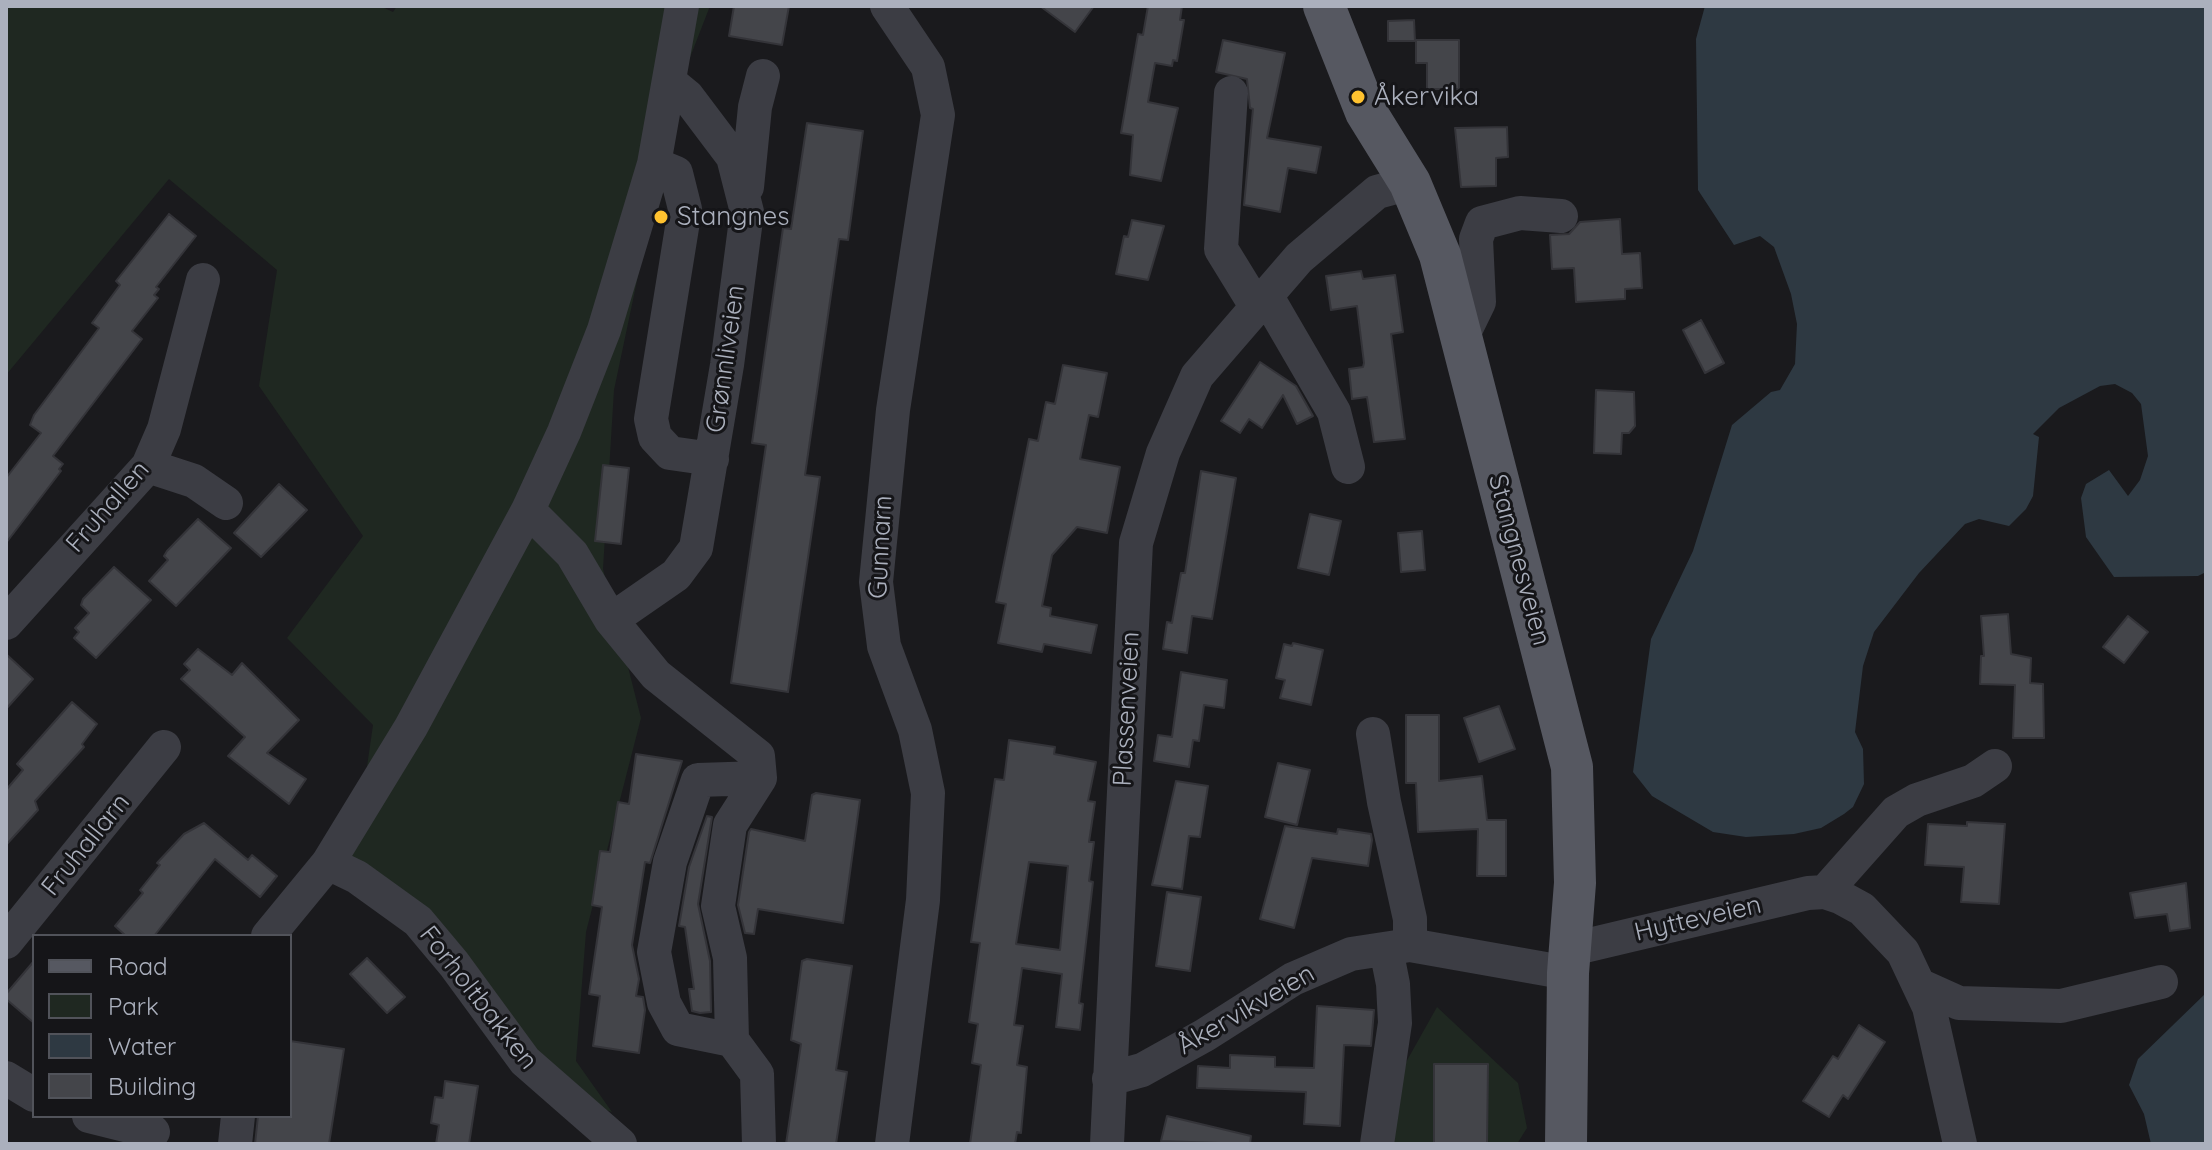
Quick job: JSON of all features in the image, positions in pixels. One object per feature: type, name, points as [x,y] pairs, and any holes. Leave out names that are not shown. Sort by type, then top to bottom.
[{"type":"main road","name":"Stangnesveien","points":[[1324,6],[1366,112],[1410,183],[1440,255],[1572,767],[1575,883],[1566,1144]]},
{"type":"street","points":[[270,934],[328,863],[411,727],[528,510],[604,330],[654,164],[682,6]]},
{"type":"street","name":"Gunnarn","points":[[887,6],[928,67],[938,115],[893,410],[876,582],[884,646],[915,730],[928,793],[923,900],[892,1144]]},
{"type":"street","points":[[746,199],[755,107],[763,76]]},
{"type":"street","name":"Grønnliveien","points":[[611,620],[676,575],[696,548],[712,459],[746,199],[733,157],[687,96],[670,82]]},
{"type":"street","points":[[1231,93],[1221,249],[1261,300],[1334,412],[1348,467]]},
{"type":"street","points":[[654,164],[676,173],[685,209],[651,419],[655,437],[670,453],[712,459]]},
{"type":"street","name":"Plassenveien","points":[[1107,1144],[1136,543],[1163,453],[1197,376],[1299,258],[1377,192],[1410,183]]},
{"type":"street","points":[[1461,339],[1479,302],[1476,239],[1482,223],[1489,218],[1520,213],[1561,216]]},
{"type":"street","name":"Fruhallen","points":[[6,623],[148,466],[164,429],[203,280]]},
{"type":"street","points":[[148,466],[194,481],[226,503]]},
{"type":"street","points":[[528,510],[572,554],[611,620],[656,675],[758,756],[760,778],[730,825],[718,906],[730,958],[732,1040],[757,1074],[759,1144]]},
{"type":"street","points":[[1373,734],[1384,802],[1410,919],[1398,947],[1393,984],[1395,1023],[1377,1144]]},
{"type":"street","name":"Fruhallarn","points":[[6,942],[164,747]]},
{"type":"street","points":[[1960,1144],[1929,1007],[1903,952],[1862,909],[1825,892],[1885,821],[1905,805],[1973,781],[1995,766]]},
{"type":"street","points":[[732,1040],[678,1029],[664,1003],[654,952],[670,862],[686,805],[698,780],[760,778]]},
{"type":"street","name":"Forholtbakken","points":[[328,863],[357,877],[418,921],[454,964],[525,1061],[620,1144]]},
{"type":"street","name":"Hytteveien","points":[[1570,961],[1825,892]]},
{"type":"street","name":"Åkervikveien","points":[[1109,1079],[1142,1070],[1293,979],[1351,954],[1398,947],[1570,961]]},
{"type":"street","points":[[1919,985],[1959,1003],[2061,1006],[2161,982]]},
{"type":"street","points":[[6,1078],[32,1094]]},
{"type":"street","points":[[98,1118],[154,1131]]},
{"type":"street","points":[[235,1144],[238,1118]]},
{"type":"green space","points":[[6,6],[380,6],[393,12],[397,6],[710,6],[677,91],[614,390],[603,569],[641,718],[586,932],[576,1061],[612,1112],[561,1096],[442,947],[324,869],[362,801],[373,725],[287,638],[363,536],[259,386],[277,270],[169,179],[6,375]]},
{"type":"green space","points":[[1437,1007],[1518,1083],[1527,1128],[1517,1144],[1368,1144],[1369,1128]]},
{"type":"water","points":[[1705,6],[2206,6],[2206,572],[2198,576],[2114,577],[2086,537],[2081,498],[2086,484],[2109,470],[2128,496],[2140,480],[2148,456],[2141,404],[2132,393],[2115,384],[2100,386],[2059,408],[2033,434],[2039,437],[2033,496],[2026,509],[2009,526],[1979,519],[1965,524],[1919,573],[1874,632],[1863,666],[1855,732],[1863,749],[1864,784],[1853,807],[1844,814],[1821,828],[1794,834],[1746,837],[1713,832],[1652,796],[1633,772],[1651,639],[1693,551],[1732,425],[1771,392],[1780,390],[1795,364],[1797,324],[1791,294],[1774,247],[1760,236],[1734,245],[1698,190],[1696,39]]},
{"type":"water","points":[[2206,993],[2206,1144],[2151,1144],[2144,1114],[2129,1085],[2138,1059]]},
{"type":"building","points":[[734,6],[789,6],[782,45],[729,36]]},
{"type":"building","points":[[1040,6],[1094,6],[1075,32]]},
{"type":"building","points":[[1148,6],[1182,6],[1180,20],[1184,20],[1177,61],[1173,60],[1172,66],[1155,63],[1148,102],[1178,108],[1161,181],[1130,175],[1133,135],[1121,133],[1138,34],[1143,35]]},
{"type":"building","points":[[1414,20],[1415,41],[1388,41],[1388,21]]},
{"type":"building","points":[[1223,40],[1285,53],[1267,138],[1321,147],[1316,173],[1288,168],[1280,212],[1244,205],[1253,109],[1250,108],[1247,79],[1216,72]]},
{"type":"building","points":[[1416,40],[1459,40],[1459,89],[1427,89],[1427,63],[1416,63]]},
{"type":"building","points":[[807,123],[863,131],[848,240],[839,239],[805,475],[820,477],[788,692],[731,683],[766,445],[752,443],[783,228],[791,229]]},
{"type":"building","points":[[1507,127],[1508,157],[1496,158],[1496,186],[1461,187],[1455,128]]},
{"type":"building","points":[[169,214],[196,236],[156,287],[159,289],[154,295],[158,298],[132,331],[142,339],[53,456],[63,464],[59,469],[61,471],[6,543],[6,478],[41,433],[30,425],[34,415],[99,328],[92,323],[120,285],[116,281]]},
{"type":"building","points":[[1620,219],[1622,254],[1640,253],[1642,288],[1625,289],[1625,299],[1576,302],[1574,268],[1552,269],[1550,235],[1569,234],[1580,222]]},
{"type":"building","points":[[1132,220],[1164,226],[1148,280],[1116,274],[1124,236],[1128,237]]},
{"type":"building","points":[[1361,271],[1363,279],[1395,275],[1403,332],[1391,334],[1405,439],[1374,442],[1367,397],[1352,399],[1349,369],[1363,367],[1364,363],[1357,306],[1331,310],[1326,276]]},
{"type":"building","points":[[1701,320],[1724,363],[1705,373],[1683,330]]},
{"type":"building","points":[[1260,362],[1296,386],[1313,416],[1297,424],[1283,395],[1262,428],[1249,419],[1240,433],[1221,421]]},
{"type":"building","points":[[1063,365],[1107,373],[1098,417],[1089,415],[1080,459],[1120,467],[1107,533],[1077,527],[1052,555],[1042,606],[1051,608],[1050,616],[1097,625],[1091,653],[1044,644],[1042,652],[998,643],[1006,604],[996,602],[1029,439],[1038,441],[1046,402],[1055,404]]},
{"type":"building","points":[[1596,390],[1634,392],[1635,426],[1629,433],[1622,433],[1621,454],[1594,453]]},
{"type":"building","points":[[603,465],[629,468],[621,544],[595,541]]},
{"type":"building","points":[[1201,471],[1236,478],[1212,619],[1192,616],[1187,653],[1163,649],[1167,622],[1172,623],[1181,573],[1185,573]]},
{"type":"building","points":[[279,484],[307,510],[261,557],[234,533]]},
{"type":"building","points":[[1310,514],[1341,521],[1329,575],[1298,568]]},
{"type":"building","points":[[198,519],[231,548],[176,606],[149,581],[168,560],[164,556],[167,551]]},
{"type":"building","points":[[1422,531],[1425,570],[1401,572],[1398,533]]},
{"type":"building","points":[[114,567],[151,600],[96,658],[74,638],[79,632],[75,628],[89,613],[81,605],[83,599]]},
{"type":"building","points":[[2008,614],[2011,654],[2031,658],[2030,683],[2043,684],[2044,738],[2013,738],[2015,685],[1980,684],[1981,656],[1984,656],[1981,616]]},
{"type":"building","points":[[2128,616],[2148,632],[2124,663],[2103,647]]},
{"type":"building","points":[[1293,643],[1323,650],[1311,705],[1280,698],[1285,680],[1276,678],[1284,644],[1292,646]]},
{"type":"building","points":[[198,649],[232,675],[242,663],[299,720],[267,753],[306,779],[289,804],[228,756],[245,737],[181,679],[190,670],[184,664]]},
{"type":"building","points":[[6,654],[33,679],[6,709]]},
{"type":"building","points":[[1181,672],[1227,680],[1224,708],[1204,705],[1199,741],[1193,740],[1189,767],[1154,761],[1158,735],[1172,737]]},
{"type":"building","points":[[72,702],[97,724],[82,744],[84,747],[35,801],[38,810],[6,845],[6,790],[23,770],[17,764]]},
{"type":"building","points":[[1499,706],[1515,749],[1479,762],[1464,718]]},
{"type":"building","points":[[1406,715],[1439,715],[1439,781],[1482,776],[1487,820],[1506,820],[1506,876],[1477,876],[1478,829],[1418,832],[1416,783],[1406,783]]},
{"type":"building","points":[[1009,740],[1055,747],[1054,754],[1096,762],[1088,801],[1095,802],[1089,842],[1094,842],[1089,881],[1093,882],[1079,1003],[1083,1004],[1080,1030],[1056,1027],[1062,974],[1022,968],[1014,1025],[1023,1026],[1017,1065],[1027,1067],[1021,1133],[1017,1132],[1015,1144],[970,1144],[981,1065],[972,1063],[978,1024],[969,1022],[980,943],[971,942],[995,779],[1004,780]],"holes":[[[1029,862],[1068,866],[1060,950],[1016,944]]]},
{"type":"building","points":[[636,754],[682,761],[650,863],[645,862],[632,945],[639,979],[636,996],[643,997],[645,1010],[639,1053],[593,1046],[600,996],[589,994],[602,907],[592,905],[600,851],[610,852],[618,802],[629,804]]},
{"type":"building","points":[[1278,763],[1310,770],[1297,825],[1265,817]]},
{"type":"building","points":[[1176,781],[1208,786],[1200,837],[1189,836],[1182,889],[1152,885]]},
{"type":"building","points":[[816,793],[860,800],[843,923],[758,909],[754,934],[745,933],[738,905],[749,832],[751,829],[805,841],[812,795]]},
{"type":"building","points":[[707,816],[712,817],[698,904],[710,961],[711,1012],[700,1013],[692,1011],[689,989],[694,989],[685,927],[679,926],[689,867]]},
{"type":"building","points":[[1967,822],[2005,824],[1999,904],[1961,902],[1964,867],[1925,865],[1928,824],[1967,826]]},
{"type":"building","points":[[204,823],[248,860],[252,855],[277,876],[260,897],[215,859],[156,934],[124,934],[115,926],[143,893],[140,890],[160,865],[157,863],[184,834]]},
{"type":"building","points":[[1285,826],[1337,834],[1338,829],[1371,834],[1372,840],[1368,866],[1312,858],[1294,928],[1260,919]]},
{"type":"building","points":[[2186,883],[2190,928],[2170,931],[2167,914],[2135,918],[2130,893]]},
{"type":"building","points":[[1167,892],[1201,897],[1190,971],[1156,966]]},
{"type":"building","points":[[367,958],[405,997],[387,1013],[350,974]]},
{"type":"building","points":[[807,959],[852,966],[836,1070],[847,1072],[836,1144],[786,1144],[801,1044],[791,1040],[802,961]]},
{"type":"building","points":[[32,963],[32,1021],[6,999],[6,994]]},
{"type":"building","points":[[1317,1006],[1374,1010],[1371,1046],[1344,1045],[1340,1126],[1304,1124],[1306,1092],[1197,1088],[1198,1066],[1230,1068],[1230,1055],[1275,1057],[1275,1067],[1314,1068]]},
{"type":"building","points":[[1859,1025],[1885,1042],[1848,1099],[1843,1095],[1829,1117],[1803,1101],[1833,1056],[1838,1059]]},
{"type":"building","points":[[292,1041],[344,1049],[329,1144],[255,1144],[258,1118],[292,1118]]},
{"type":"building","points":[[1434,1064],[1488,1064],[1487,1144],[1434,1144]]},
{"type":"building","points":[[445,1081],[478,1086],[469,1144],[436,1144],[439,1125],[431,1123],[435,1097],[443,1098]]},
{"type":"building","points":[[1167,1116],[1251,1136],[1250,1144],[1161,1141]]},
{"type":"place","name":"Åkervika","points":[[1358,97]]},
{"type":"place","name":"Stangnes","points":[[661,217]]}]
